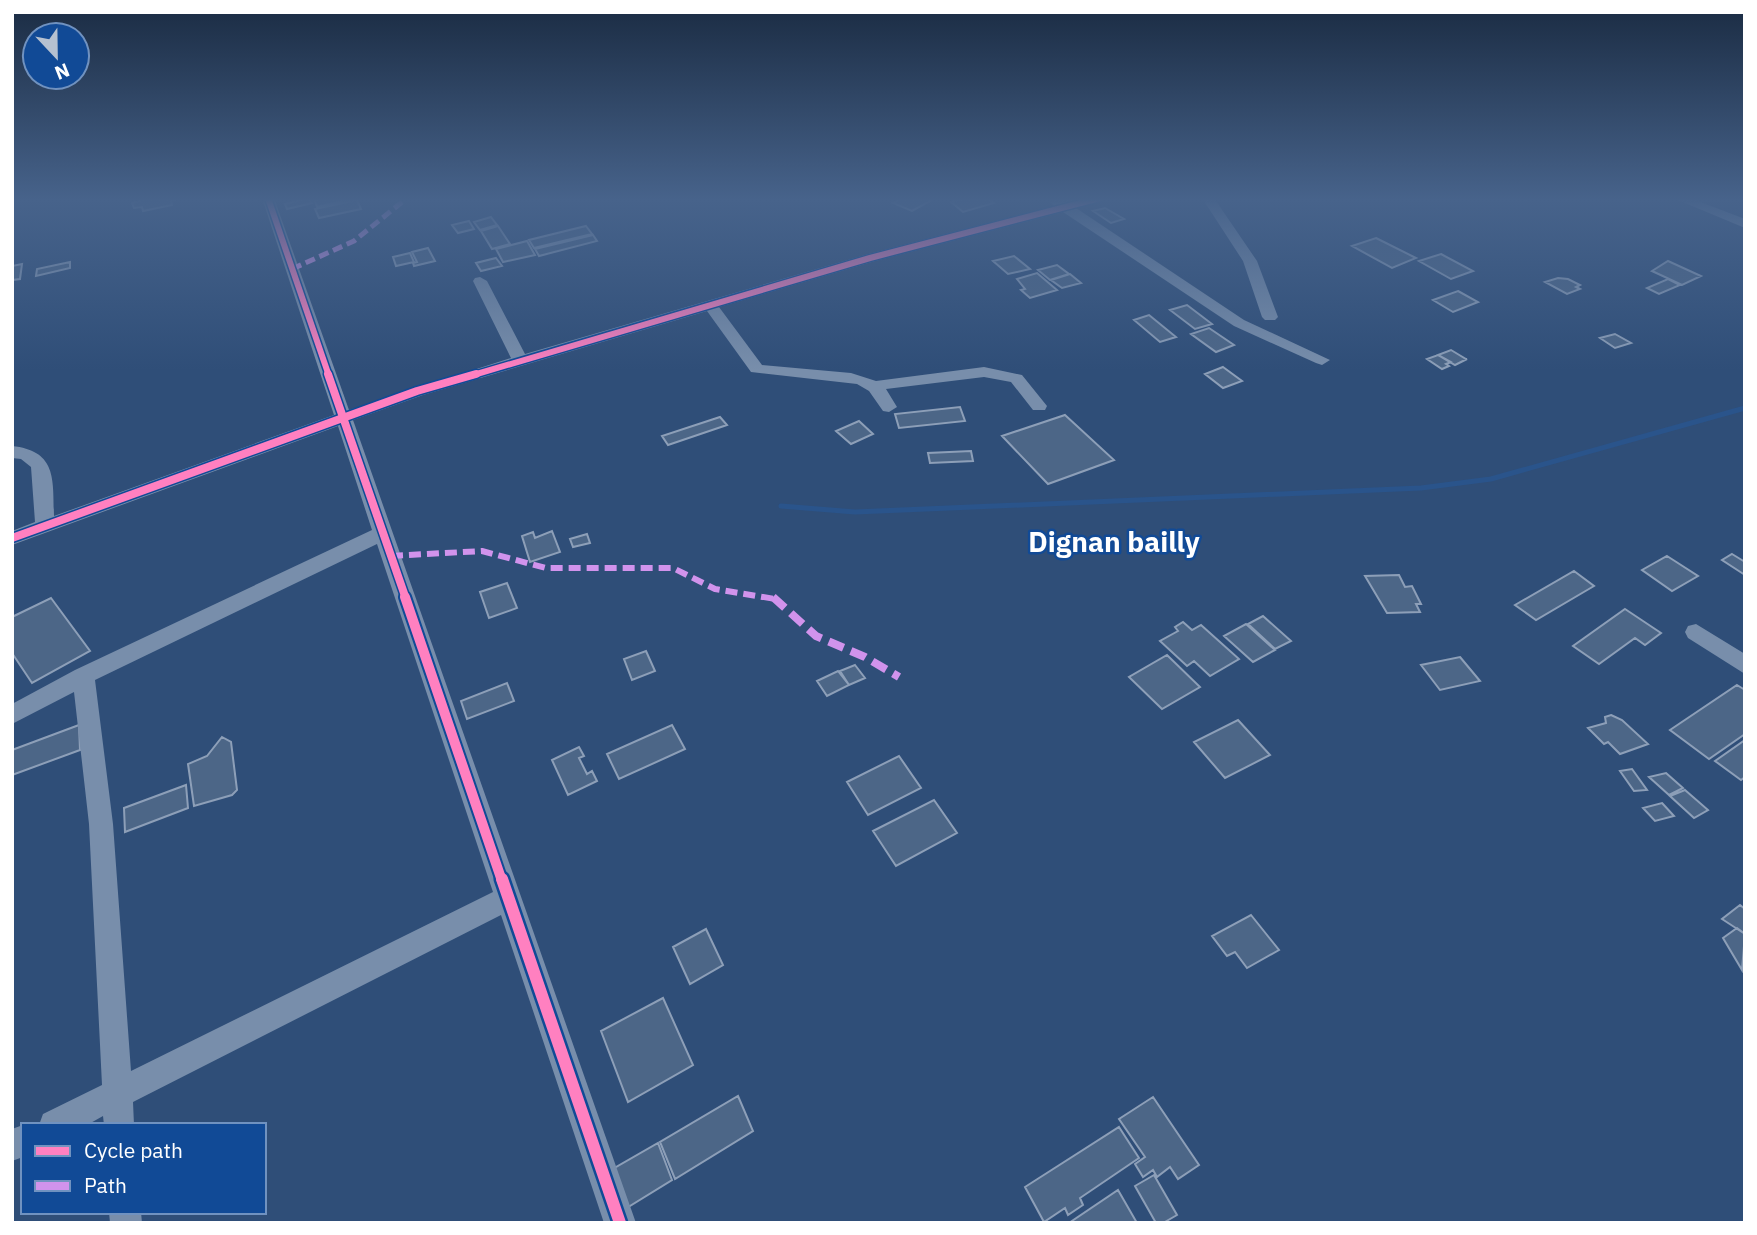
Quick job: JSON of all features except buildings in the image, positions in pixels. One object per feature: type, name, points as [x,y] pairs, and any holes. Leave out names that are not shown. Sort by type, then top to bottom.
[{"type":"street","points":[[288,256],[620,1223]]},
{"type":"street","points":[[12,538],[45,524],[344,420],[417,391],[879,256]]},
{"type":"street","points":[[1137,256],[1239,323],[1322,360]]},
{"type":"street","points":[[1246,256],[1270,317]]},
{"type":"street","points":[[480,281],[521,362]]},
{"type":"street","points":[[710,306],[757,369],[780,374],[859,377],[874,386],[889,407]]},
{"type":"street","points":[[874,386],[984,372],[1016,378],[1040,406]]},
{"type":"street","points":[[12,452],[30,455],[39,461],[45,479],[45,524]]},
{"type":"street","points":[[12,715],[83,676],[383,533]]},
{"type":"street","points":[[1696,632],[1745,665]]},
{"type":"street","points":[[83,676],[101,824],[120,1123]]},
{"type":"street","points":[[58,1123],[508,898]]},
{"type":"waterway","points":[[781,506],[855,512],[1421,488],[1491,479],[1745,408]]},
{"type":"marked path","points":[[292,269],[325,256]]},
{"type":"marked path","points":[[391,556],[482,551],[546,568],[673,568],[715,589],[772,596],[816,636],[865,657],[899,677]]},
{"type":"cycle path","points":[[288,256],[620,1223]]},
{"type":"cycle path","points":[[12,538],[417,391],[879,256]]},
{"type":"district","name":"Dignan bailly","points":[[1114,542]]}]
